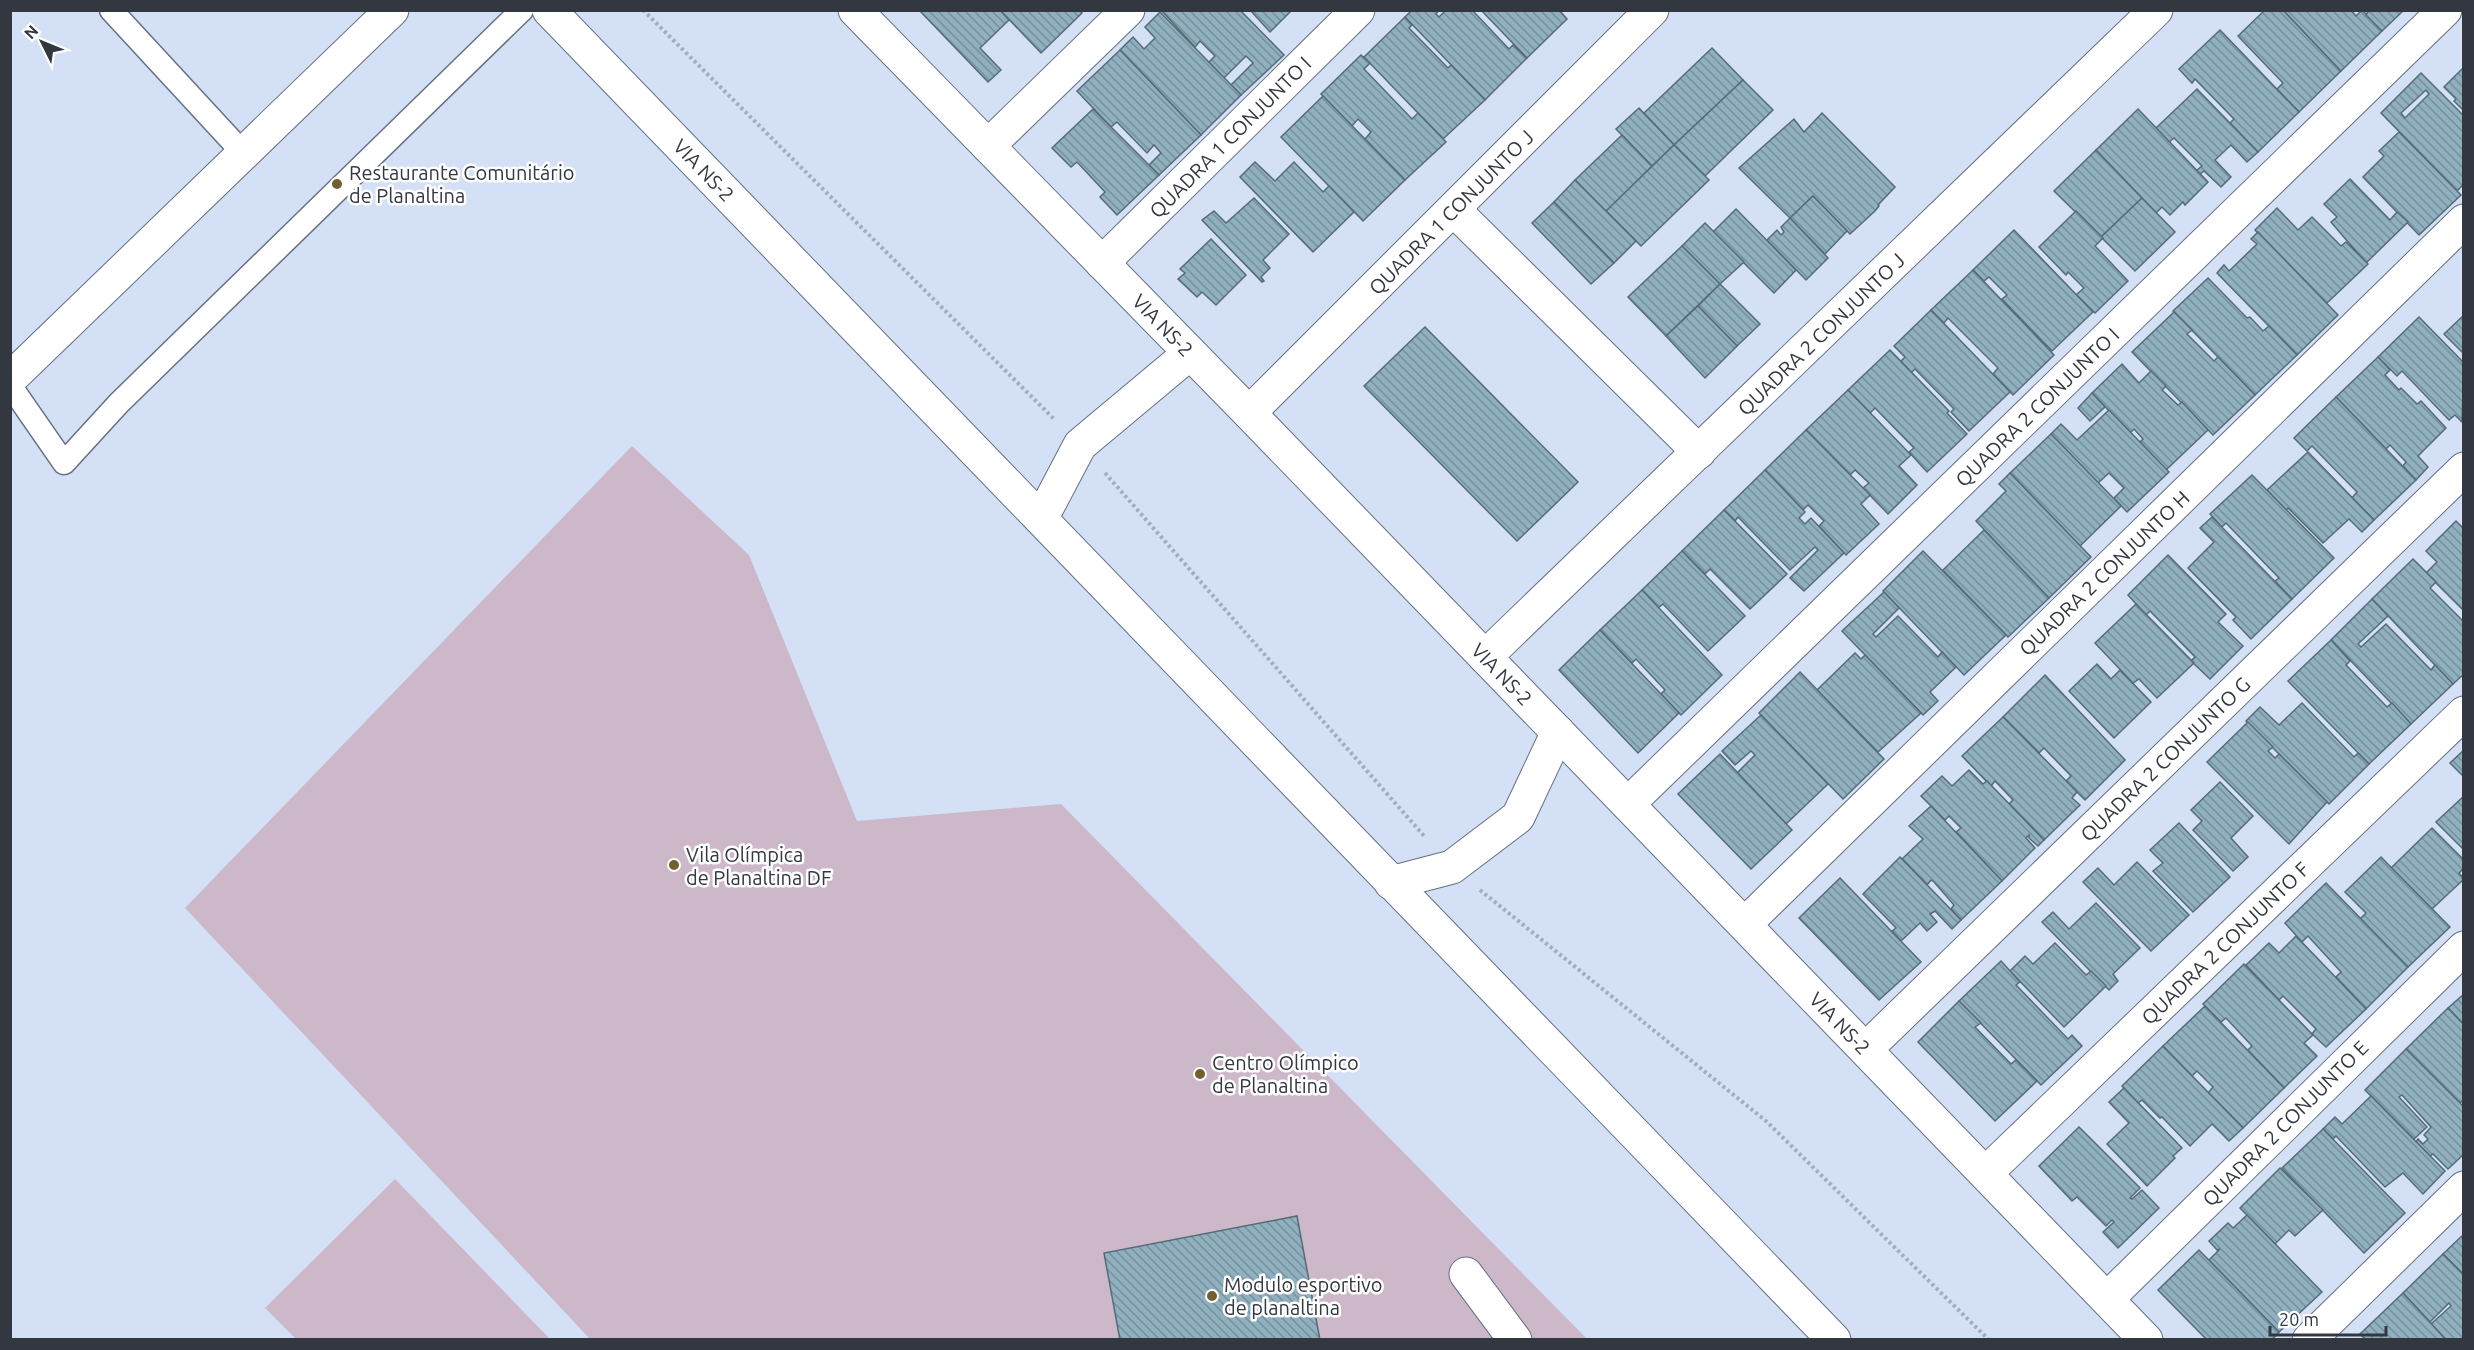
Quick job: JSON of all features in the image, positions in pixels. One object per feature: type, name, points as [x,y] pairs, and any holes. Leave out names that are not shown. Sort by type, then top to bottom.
[{"type":"street","points":[[10,379],[392,10]]},
{"type":"street","name":"VIA NS-2","points":[[549,10],[1834,1340]]},
{"type":"street","points":[[988,146],[1128,10]]},
{"type":"street","name":"QUADRA 1 CONJUNTO I","points":[[1102,262],[1358,10]]},
{"type":"street","name":"QUADRA 1 CONJUNTO J","points":[[1249,412],[1652,10]]},
{"type":"street","name":"QUADRA 2 CONJUNTO J","points":[[1485,657],[2156,10]]},
{"type":"street","name":"QUADRA 2 CONJUNTO I","points":[[1628,804],[2445,10]]},
{"type":"street","name":"VIA NS-2","points":[[865,14],[988,146],[1249,412],[2146,1340]]},
{"type":"street","points":[[1454,210],[1699,452]]},
{"type":"street","name":"QUADRA 2 CONJUNTO H","points":[[1744,924],[2463,221]]},
{"type":"street","points":[[1041,519],[1080,445],[1190,353]]},
{"type":"street","name":"QUADRA 2 CONJUNTO G","points":[[1866,1049],[2463,469]]},
{"type":"street","name":"QUADRA 2 CONJUNTO F","points":[[1986,1173],[2463,713]]},
{"type":"street","points":[[1391,883],[1452,867],[1518,817],[1558,732]]},
{"type":"street","name":"QUADRA 2 CONJUNTO E","points":[[2107,1299],[2463,948]]},
{"type":"street","points":[[2308,1340],[2463,1188]]},
{"type":"street","points":[[1466,1274],[1515,1340]]},
{"type":"lane","points":[[111,10],[244,154]]},
{"type":"lane","points":[[10,385],[64,463],[119,403],[522,10]]},
{"type":"path","points":[[643,10],[1080,445],[1452,867],[1766,1121],[1989,1340]]},
{"type":"shaded area","name":"Vila Olímpica de Planaltina DF","points":[[632,446],[749,555],[857,821],[1061,804],[1587,1339],[590,1339],[185,908]]},
{"type":"shaded area","points":[[395,1179],[550,1339],[296,1339],[265,1308]]},
{"type":"building","points":[[919,10],[1000,10],[1009,20],[980,48],[1001,70],[988,82]]},
{"type":"building","points":[[1000,10],[1079,10],[1082,13],[1041,53]]},
{"type":"building","points":[[1161,10],[1240,10],[1284,55],[1241,95],[1231,85],[1253,63],[1246,56],[1224,78],[1209,62],[1215,56],[1200,41],[1195,47]]},
{"type":"building","points":[[1250,10],[1292,10],[1270,32]]},
{"type":"building","points":[[1412,10],[1439,10],[1436,14],[1439,17],[1446,10],[1472,10],[1509,49],[1513,45],[1527,58],[1485,100],[1405,17]]},
{"type":"building","points":[[1481,10],[1559,10],[1567,19],[1527,58]]},
{"type":"building","points":[[2265,10],[2283,10],[2341,71],[2299,112],[2277,89],[2283,83],[2238,36]]},
{"type":"building","points":[[2283,10],[2351,10],[2356,16],[2362,10],[2382,31],[2341,71]]},
{"type":"building","points":[[2369,10],[2404,10],[2382,31],[2366,15]]},
{"type":"building","points":[[1160,12],[1241,95],[1201,135],[1120,50],[1133,37],[1144,49],[1155,38],[1145,27]]},
{"type":"building","points":[[1405,17],[1412,25],[1409,28],[1448,68],[1451,65],[1485,100],[1443,139],[1364,57]]},
{"type":"building","points":[[2220,30],[2299,112],[2258,152],[2230,123],[2234,119],[2195,79],[2192,83],[2179,69]]},
{"type":"building","points":[[1712,48],[1743,80],[1674,145],[1644,113]]},
{"type":"building","points":[[1120,50],[1201,135],[1159,175],[1149,165],[1161,153],[1154,145],[1147,153],[1117,122],[1111,127],[1077,91]]},
{"type":"building","points":[[1361,55],[1370,63],[1364,69],[1412,119],[1418,113],[1446,142],[1405,180],[1365,139],[1371,132],[1358,119],[1352,126],[1321,94]]},
{"type":"building","points":[[2464,67],[2464,111],[2444,87]]},
{"type":"building","points":[[2421,73],[2464,116],[2464,184],[2457,191],[2381,113]],"holes":[[[2426,90],[2429,94],[2405,118],[2401,113]]]},
{"type":"building","points":[[1743,80],[1773,110],[1704,177],[1674,145]]},
{"type":"building","points":[[2197,89],[2258,152],[2247,162],[2231,145],[2215,160],[2231,177],[2221,187],[2204,171],[2200,174],[2196,171],[2202,166],[2174,138],[2169,142],[2156,128]]},
{"type":"building","points":[[1323,96],[1405,180],[1363,221],[1281,137]]},
{"type":"building","points":[[1639,108],[1674,145],[1652,166],[1616,129]]},
{"type":"building","points":[[1093,109],[1159,175],[1117,215],[1100,197],[1105,192],[1077,162],[1071,167],[1052,148]]},
{"type":"building","points":[[2138,109],[2208,182],[2185,205],[2183,202],[2170,215],[2162,207],[2156,213],[2096,150]]},
{"type":"building","points":[[1822,113],[1895,187],[1875,211],[1850,234],[1813,196],[1790,218],[1739,168],[1794,119],[1804,132]]},
{"type":"building","points":[[2399,132],[2461,195],[2419,235],[2363,177],[2384,156],[2379,151]]},
{"type":"building","points":[[1622,135],[1652,166],[1606,212],[1575,180]]},
{"type":"building","points":[[1674,145],[1709,180],[1641,246],[1606,211]]},
{"type":"building","points":[[2096,150],[2142,198],[2101,237],[2054,191]]},
{"type":"building","points":[[1255,162],[1275,181],[1294,162],[1323,192],[1329,186],[1354,212],[1313,252],[1240,177]]},
{"type":"building","points":[[2350,179],[2390,220],[2397,212],[2408,222],[2366,263],[2331,222],[2337,217],[2324,204]]},
{"type":"building","points":[[1575,180],[1636,241],[1614,263],[1554,202]]},
{"type":"building","points":[[1813,196],[1847,231],[1825,254],[1790,218]]},
{"type":"building","points":[[1254,198],[1289,234],[1263,260],[1270,268],[1261,277],[1264,281],[1262,282],[1202,220],[1214,211],[1226,223]]},
{"type":"building","points":[[2142,198],[2175,232],[2135,271],[2101,237]]},
{"type":"building","points":[[1554,202],[1614,263],[1591,284],[1532,223]]},
{"type":"building","points":[[2277,208],[2298,230],[2312,217],[2341,246],[2346,242],[2368,264],[2326,304],[2255,230]]},
{"type":"building","points":[[1736,209],[1796,270],[1774,293],[1713,232]]},
{"type":"building","points":[[2076,211],[2103,238],[2095,246],[2128,281],[2095,313],[2076,295],[2084,288],[2068,272],[2066,275],[2039,247]]},
{"type":"building","points":[[1790,218],[1828,258],[1806,280],[1767,240],[1777,230],[1781,235],[1784,232],[1781,227]]},
{"type":"building","points":[[1705,223],[1744,262],[1720,284],[1682,246]]},
{"type":"building","points":[[2014,230],[2093,312],[2052,351],[2002,299],[2007,295],[1989,277],[1984,281],[1973,270]]},
{"type":"building","points":[[2258,232],[2338,315],[2297,355],[2217,273],[2224,265],[2229,271],[2257,244],[2251,239]]},
{"type":"building","points":[[1211,239],[1246,275],[1216,305],[1202,292],[1197,297],[1178,279],[1185,273],[1180,269]]},
{"type":"building","points":[[1682,246],[1720,284],[1666,336],[1628,297]]},
{"type":"building","points":[[1973,270],[2054,355],[2013,395],[1993,374],[1998,368],[1948,318],[1944,323],[1931,310]]},
{"type":"building","points":[[2208,278],[2247,318],[2250,317],[2263,331],[2269,326],[2297,355],[2255,395],[2173,311]]},
{"type":"building","points":[[1720,284],[1760,324],[1737,346],[1698,306]]},
{"type":"building","points":[[1698,306],[1737,346],[1705,378],[1666,336]]},
{"type":"building","points":[[1931,310],[2010,392],[1969,431],[1951,412],[1954,409],[1915,369],[1911,373],[1901,361],[1905,357],[1894,346]]},
{"type":"building","points":[[2174,312],[2192,330],[2187,334],[2214,361],[2218,357],[2255,395],[2213,435],[2132,352]]},
{"type":"building","points":[[2464,315],[2464,354],[2444,334]]},
{"type":"building","points":[[2419,317],[2464,363],[2462,422],[2455,415],[2449,420],[2402,371],[2397,376],[2378,357]]},
{"type":"building","points":[[1425,327],[1578,482],[1517,541],[1364,386]]},
{"type":"building","points":[[1890,350],[1949,411],[1947,413],[1967,434],[1927,472],[1909,452],[1914,448],[1875,408],[1870,413],[1848,390]]},
{"type":"building","points":[[2378,357],[2390,370],[2385,375],[2399,390],[2401,388],[2417,404],[2421,401],[2446,428],[2418,456],[2428,467],[2416,480],[2403,466],[2406,462],[2390,445],[2386,449],[2336,397]]},
{"type":"building","points":[[2122,364],[2139,383],[2151,371],[2166,386],[2162,390],[2178,405],[2182,402],[2208,430],[2166,470],[2140,442],[2143,439],[2134,429],[2130,433],[2092,393]]},
{"type":"building","points":[[1848,390],[1911,455],[1899,466],[1917,485],[1888,514],[1863,488],[1869,483],[1855,470],[1850,475],[1806,430]]},
{"type":"building","points":[[2092,393],[2105,407],[2090,421],[2078,408]]},
{"type":"building","points":[[2336,397],[2416,480],[2374,520],[2352,498],[2357,492],[2312,446],[2307,451],[2294,438]]},
{"type":"building","points":[[2109,410],[2169,472],[2127,512],[2114,498],[2124,488],[2109,473],[2098,483],[2051,434],[2061,424],[2077,440]]},
{"type":"building","points":[[1806,430],[1870,495],[1861,504],[1879,524],[1846,555],[1819,526],[1824,521],[1808,505],[1803,510],[1765,470]]},
{"type":"building","points":[[2051,434],[2121,506],[2080,546],[2010,473]]},
{"type":"building","points":[[2308,452],[2374,520],[2362,532],[2349,519],[2323,543],[2267,490]]},
{"type":"building","points":[[1765,470],[1805,512],[1799,518],[1805,524],[1811,518],[1844,553],[1804,591],[1790,578],[1818,550],[1815,547],[1790,570],[1738,517],[1735,521],[1724,510]]},
{"type":"building","points":[[2010,473],[2091,557],[2049,598],[1976,521],[2006,491],[1999,484]]},
{"type":"building","points":[[2252,475],[2334,558],[2292,599],[2275,581],[2279,578],[2226,523],[2222,527],[2210,514]]},
{"type":"building","points":[[1724,510],[1787,574],[1750,609],[1710,569],[1705,574],[1682,551]]},
{"type":"building","points":[[2212,517],[2292,599],[2251,639],[2233,620],[2236,617],[2188,568],[2214,542],[2200,528]]},
{"type":"building","points":[[2456,521],[2464,529],[2464,611],[2426,573],[2437,562],[2426,551]]},
{"type":"building","points":[[1984,530],[2049,598],[2008,637],[1943,570]]},
{"type":"building","points":[[1682,551],[1745,616],[1708,651],[1663,604],[1658,608],[1642,590]]},
{"type":"building","points":[[1923,551],[2006,635],[1964,675],[1883,591]]},
{"type":"building","points":[[2168,555],[2226,614],[2218,622],[2243,646],[2210,679],[2191,661],[2195,657],[2150,611],[2146,615],[2128,595]]},
{"type":"building","points":[[2413,559],[2436,582],[2430,588],[2464,622],[2464,674],[2453,684],[2372,599]]},
{"type":"building","points":[[1642,590],[1722,675],[1681,715],[1661,694],[1665,690],[1636,659],[1632,663],[1600,630]]},
{"type":"building","points":[[1884,592],[1899,608],[1873,634],[1876,637],[1898,616],[1938,657],[1942,652],[1956,667],[1930,692],[1938,701],[1923,715],[1842,631]]},
{"type":"building","points":[[2372,599],[2388,616],[2358,644],[2361,647],[2386,624],[2431,670],[2435,665],[2453,684],[2411,724],[2331,640]]},
{"type":"building","points":[[2136,604],[2194,663],[2157,698],[2139,679],[2133,683],[2095,643]]},
{"type":"building","points":[[1600,630],[1679,713],[1638,753],[1559,670]]},
{"type":"building","points":[[2331,640],[2350,661],[2346,665],[2387,707],[2392,703],[2411,724],[2369,764],[2288,681]]},
{"type":"building","points":[[1855,653],[1861,659],[1865,655],[1921,713],[1878,752],[1817,690]]},
{"type":"building","points":[[2097,664],[2111,679],[2120,670],[2151,702],[2114,738],[2069,691]]},
{"type":"building","points":[[1800,672],[1884,759],[1843,799],[1759,713]]},
{"type":"building","points":[[2045,675],[2125,760],[2085,800],[2066,781],[2071,776],[2044,748],[2039,753],[2003,717]]},
{"type":"building","points":[[2302,703],[2354,757],[2358,753],[2369,764],[2329,804],[2246,721],[2260,707],[2279,725]]},
{"type":"building","points":[[1761,715],[1828,784],[1786,824],[1737,773],[1755,755],[1751,751],[1735,765],[1722,751]]},
{"type":"building","points":[[2003,717],[2077,792],[2072,798],[2080,805],[2044,840],[2009,804],[2013,800],[1995,781],[1991,786],[1962,756]]},
{"type":"building","points":[[2248,722],[2273,747],[2268,751],[2275,758],[2279,754],[2327,802],[2289,844],[2207,762]]},
{"type":"building","points":[[2464,750],[2464,777],[2450,763]]},
{"type":"building","points":[[1720,754],[1792,830],[1751,869],[1678,794]]},
{"type":"building","points":[[1969,770],[1983,784],[1987,781],[2044,840],[2038,846],[2029,838],[2029,835],[2026,838],[2035,848],[2002,881],[1956,832],[1961,828],[1949,816],[1945,820],[1921,796],[1942,776],[1952,786]]},
{"type":"building","points":[[2220,782],[2253,816],[2231,838],[2248,857],[2233,871],[2193,830],[2202,821],[2191,810]]},
{"type":"building","points":[[2464,796],[2464,850],[2436,822]]},
{"type":"building","points":[[1931,806],[2002,881],[1961,920],[1951,909],[1954,905],[1934,882],[1931,880],[1927,885],[1902,859],[1923,839],[1909,826]]},
{"type":"building","points":[[2179,823],[2230,877],[2193,912],[2153,871],[2163,863],[2150,850]]},
{"type":"building","points":[[2432,828],[2464,860],[2464,868],[2459,873],[2464,879],[2432,909],[2391,868]]},
{"type":"building","points":[[1900,857],[1961,920],[1952,929],[1935,911],[1930,914],[1937,922],[1927,931],[1920,923],[1901,941],[1892,931],[1896,928],[1863,894]]},
{"type":"building","points":[[2381,857],[2450,927],[2408,967],[2360,919],[2366,913],[2345,892]]},
{"type":"building","points":[[2137,862],[2189,915],[2151,951],[2083,882],[2098,868],[2114,885]]},
{"type":"building","points":[[1840,878],[1921,962],[1879,1000],[1799,918]]},
{"type":"building","points":[[2326,883],[2408,967],[2366,1009],[2336,977],[2341,972],[2308,936],[2302,942],[2285,923]]},
{"type":"building","points":[[2096,903],[2140,948],[2113,974],[2118,981],[2109,990],[2042,922],[2053,912],[2069,929]]},
{"type":"building","points":[[2296,936],[2366,1009],[2326,1047],[2312,1034],[2316,1029],[2283,996],[2279,1000],[2246,965],[2269,943],[2279,953]]},
{"type":"building","points":[[2055,943],[2086,975],[2091,971],[2106,986],[2064,1027],[2010,971],[2025,956],[2033,964]]},
{"type":"building","points":[[2001,961],[2020,982],[2016,985],[2068,1039],[2072,1035],[2082,1046],[2041,1085],[1959,1001]]},
{"type":"building","points":[[2244,964],[2313,1035],[2304,1043],[2317,1056],[2284,1088],[2248,1050],[2252,1046],[2226,1018],[2221,1022],[2203,1004]]},
{"type":"building","points":[[2464,994],[2464,1025],[2448,1008]]},
{"type":"building","points":[[1959,1001],[1981,1023],[1975,1027],[2011,1064],[2016,1060],[2037,1081],[1995,1121],[1918,1042]]},
{"type":"building","points":[[2205,1006],[2284,1088],[2243,1128],[2208,1093],[2213,1087],[2197,1071],[2192,1076],[2163,1046]]},
{"type":"building","points":[[2448,1008],[2464,1025],[2464,1102],[2460,1103],[2406,1049]]},
{"type":"building","points":[[2163,1046],[2243,1128],[2229,1141],[2212,1124],[2190,1146],[2162,1117],[2160,1118],[2142,1100],[2138,1103],[2122,1086]]},
{"type":"building","points":[[2406,1049],[2464,1107],[2464,1154],[2448,1169],[2416,1142],[2418,1139],[2423,1144],[2428,1139],[2424,1135],[2431,1127],[2402,1095],[2399,1097],[2427,1127],[2414,1139],[2365,1090]]},
{"type":"building","points":[[2124,1088],[2182,1148],[2147,1186],[2107,1144],[2129,1123],[2109,1102]]},
{"type":"building","points":[[2371,1096],[2445,1171],[2423,1194],[2403,1173],[2385,1187],[2336,1136],[2333,1139],[2323,1129],[2335,1117],[2342,1124]]},
{"type":"building","points":[[2079,1127],[2140,1188],[2130,1198],[2132,1199],[2142,1190],[2159,1208],[2118,1248],[2103,1232],[2114,1222],[2112,1220],[2106,1226],[2077,1197],[2072,1201],[2039,1166]]},
{"type":"building","points":[[2323,1129],[2405,1213],[2364,1253],[2282,1168]]},
{"type":"building","points":[[2280,1168],[2323,1210],[2295,1236],[2289,1230],[2275,1244],[2240,1208]]},
{"type":"building","points":[[2247,1215],[2322,1292],[2279,1332],[2209,1260],[2220,1249],[2217,1250],[2209,1241],[2228,1223],[2233,1228]]},
{"type":"building","name":"Modulo esportivo de planaltina","points":[[1297,1216],[1320,1340],[1120,1340],[1104,1253]]},
{"type":"building","points":[[2464,1234],[2464,1275],[2443,1254]]},
{"type":"building","points":[[2199,1250],[2279,1332],[2272,1340],[2207,1340],[2158,1290]]},
{"type":"building","points":[[2443,1254],[2464,1275],[2464,1340],[2446,1340],[2431,1324],[2451,1306],[2449,1303],[2430,1322],[2403,1293]]},
{"type":"building","points":[[2403,1293],[2446,1340],[2366,1340],[2360,1334]]},
{"type":"place","name":"Restaurante Comunitário de Planaltina","points":[[337,184]]},
{"type":"place","name":"Vila Olímpica de Planaltina DF","points":[[674,865]]},
{"type":"place","name":"Centro Olímpico de Planaltina","points":[[1200,1074]]},
{"type":"place","name":"Modulo esportivo de planaltina","points":[[1212,1296]]}]
